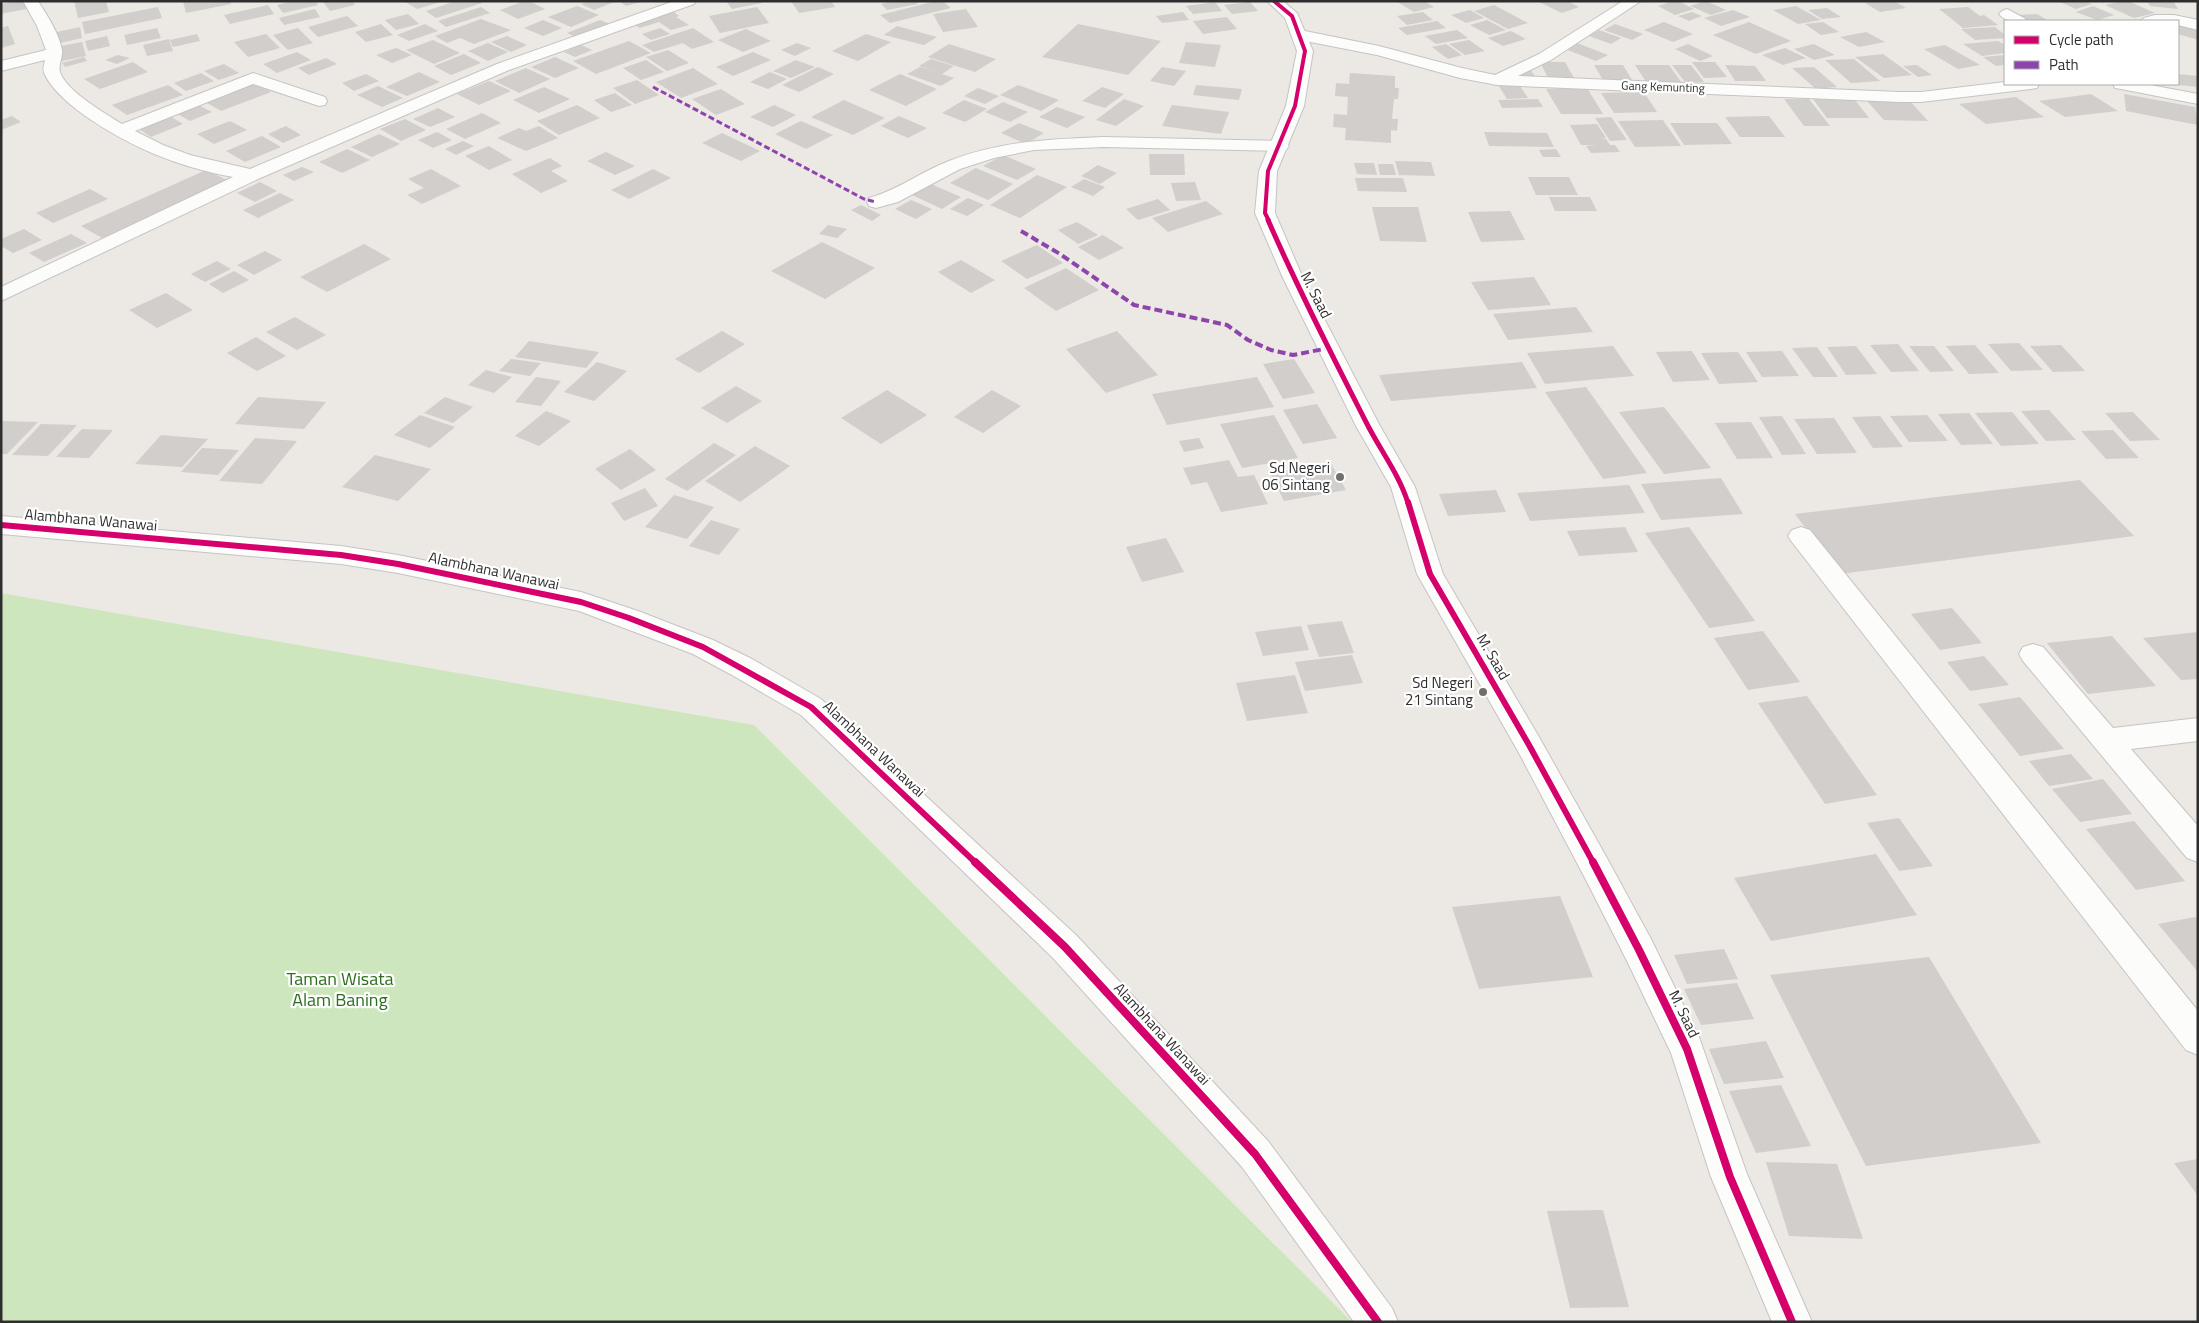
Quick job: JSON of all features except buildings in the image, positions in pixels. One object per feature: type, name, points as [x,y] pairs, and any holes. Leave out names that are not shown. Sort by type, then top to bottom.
[{"type":"street","points":[[51,1],[31,3],[52,43],[54,54],[51,65],[52,74],[76,101],[122,130],[154,147],[236,173],[252,175]]},
{"type":"street","points":[[1,295],[252,175],[503,67],[690,1]]},
{"type":"street","name":"M. Saad","points":[[1274,1],[1292,16],[1305,51],[1297,97],[1280,146],[1268,171],[1265,213],[1293,278],[1368,426],[1403,487],[1430,574],[1529,745],[1597,870],[1687,1048],[1730,1177],[1792,1322]]},
{"type":"street","points":[[1497,80],[1545,57],[1634,1]]},
{"type":"street","points":[[2154,20],[2178,20]]},
{"type":"street","points":[[2179,20],[2198,25]]},
{"type":"street","name":"Gang Kemunting","points":[[1300,35],[1379,51],[1460,73],[1497,80],[1908,97],[2022,85]]},
{"type":"street","points":[[1,66],[54,54]]},
{"type":"street","points":[[122,130],[254,78],[318,101]]},
{"type":"street","points":[[2126,85],[2198,99]]},
{"type":"street","points":[[876,202],[891,198],[954,165],[990,153],[1034,145],[1104,142],[1280,146]]},
{"type":"street","name":"Alambhana Wanawai","points":[[1,525],[341,556],[398,564],[572,600],[628,618],[703,648],[742,667],[811,707],[1065,947],[1255,1154],[1378,1322]]},
{"type":"street","points":[[1801,536],[2198,1038]]},
{"type":"street","points":[[2033,654],[2105,741],[2198,848]]},
{"type":"street","points":[[2105,741],[2198,729]]},
{"type":"green space","name":"Taman Wisata Alam Baning","points":[[1,593],[754,725],[1352,1322],[1,1322]]},
{"type":"marked path","points":[[653,87],[864,199],[876,202]]},
{"type":"marked path","points":[[1021,231],[1060,254],[1134,305],[1227,325],[1248,340],[1271,350],[1293,355],[1329,348]]},
{"type":"cycle path","points":[[1274,1],[1292,16],[1305,51],[1295,106],[1268,171],[1265,213],[1293,278],[1368,426],[1403,487],[1430,574],[1529,745],[1597,870],[1639,950],[1687,1049],[1730,1177],[1792,1322]]},
{"type":"cycle path","points":[[1,525],[341,555],[398,564],[581,602],[629,618],[703,647],[742,667],[811,707],[1065,947],[1255,1154],[1378,1322]]},
{"type":"place","name":"Sd Negeri 06 Sintang","points":[[1340,477]]},
{"type":"place","name":"Sd Negeri 21 Sintang","points":[[1483,692]]}]
